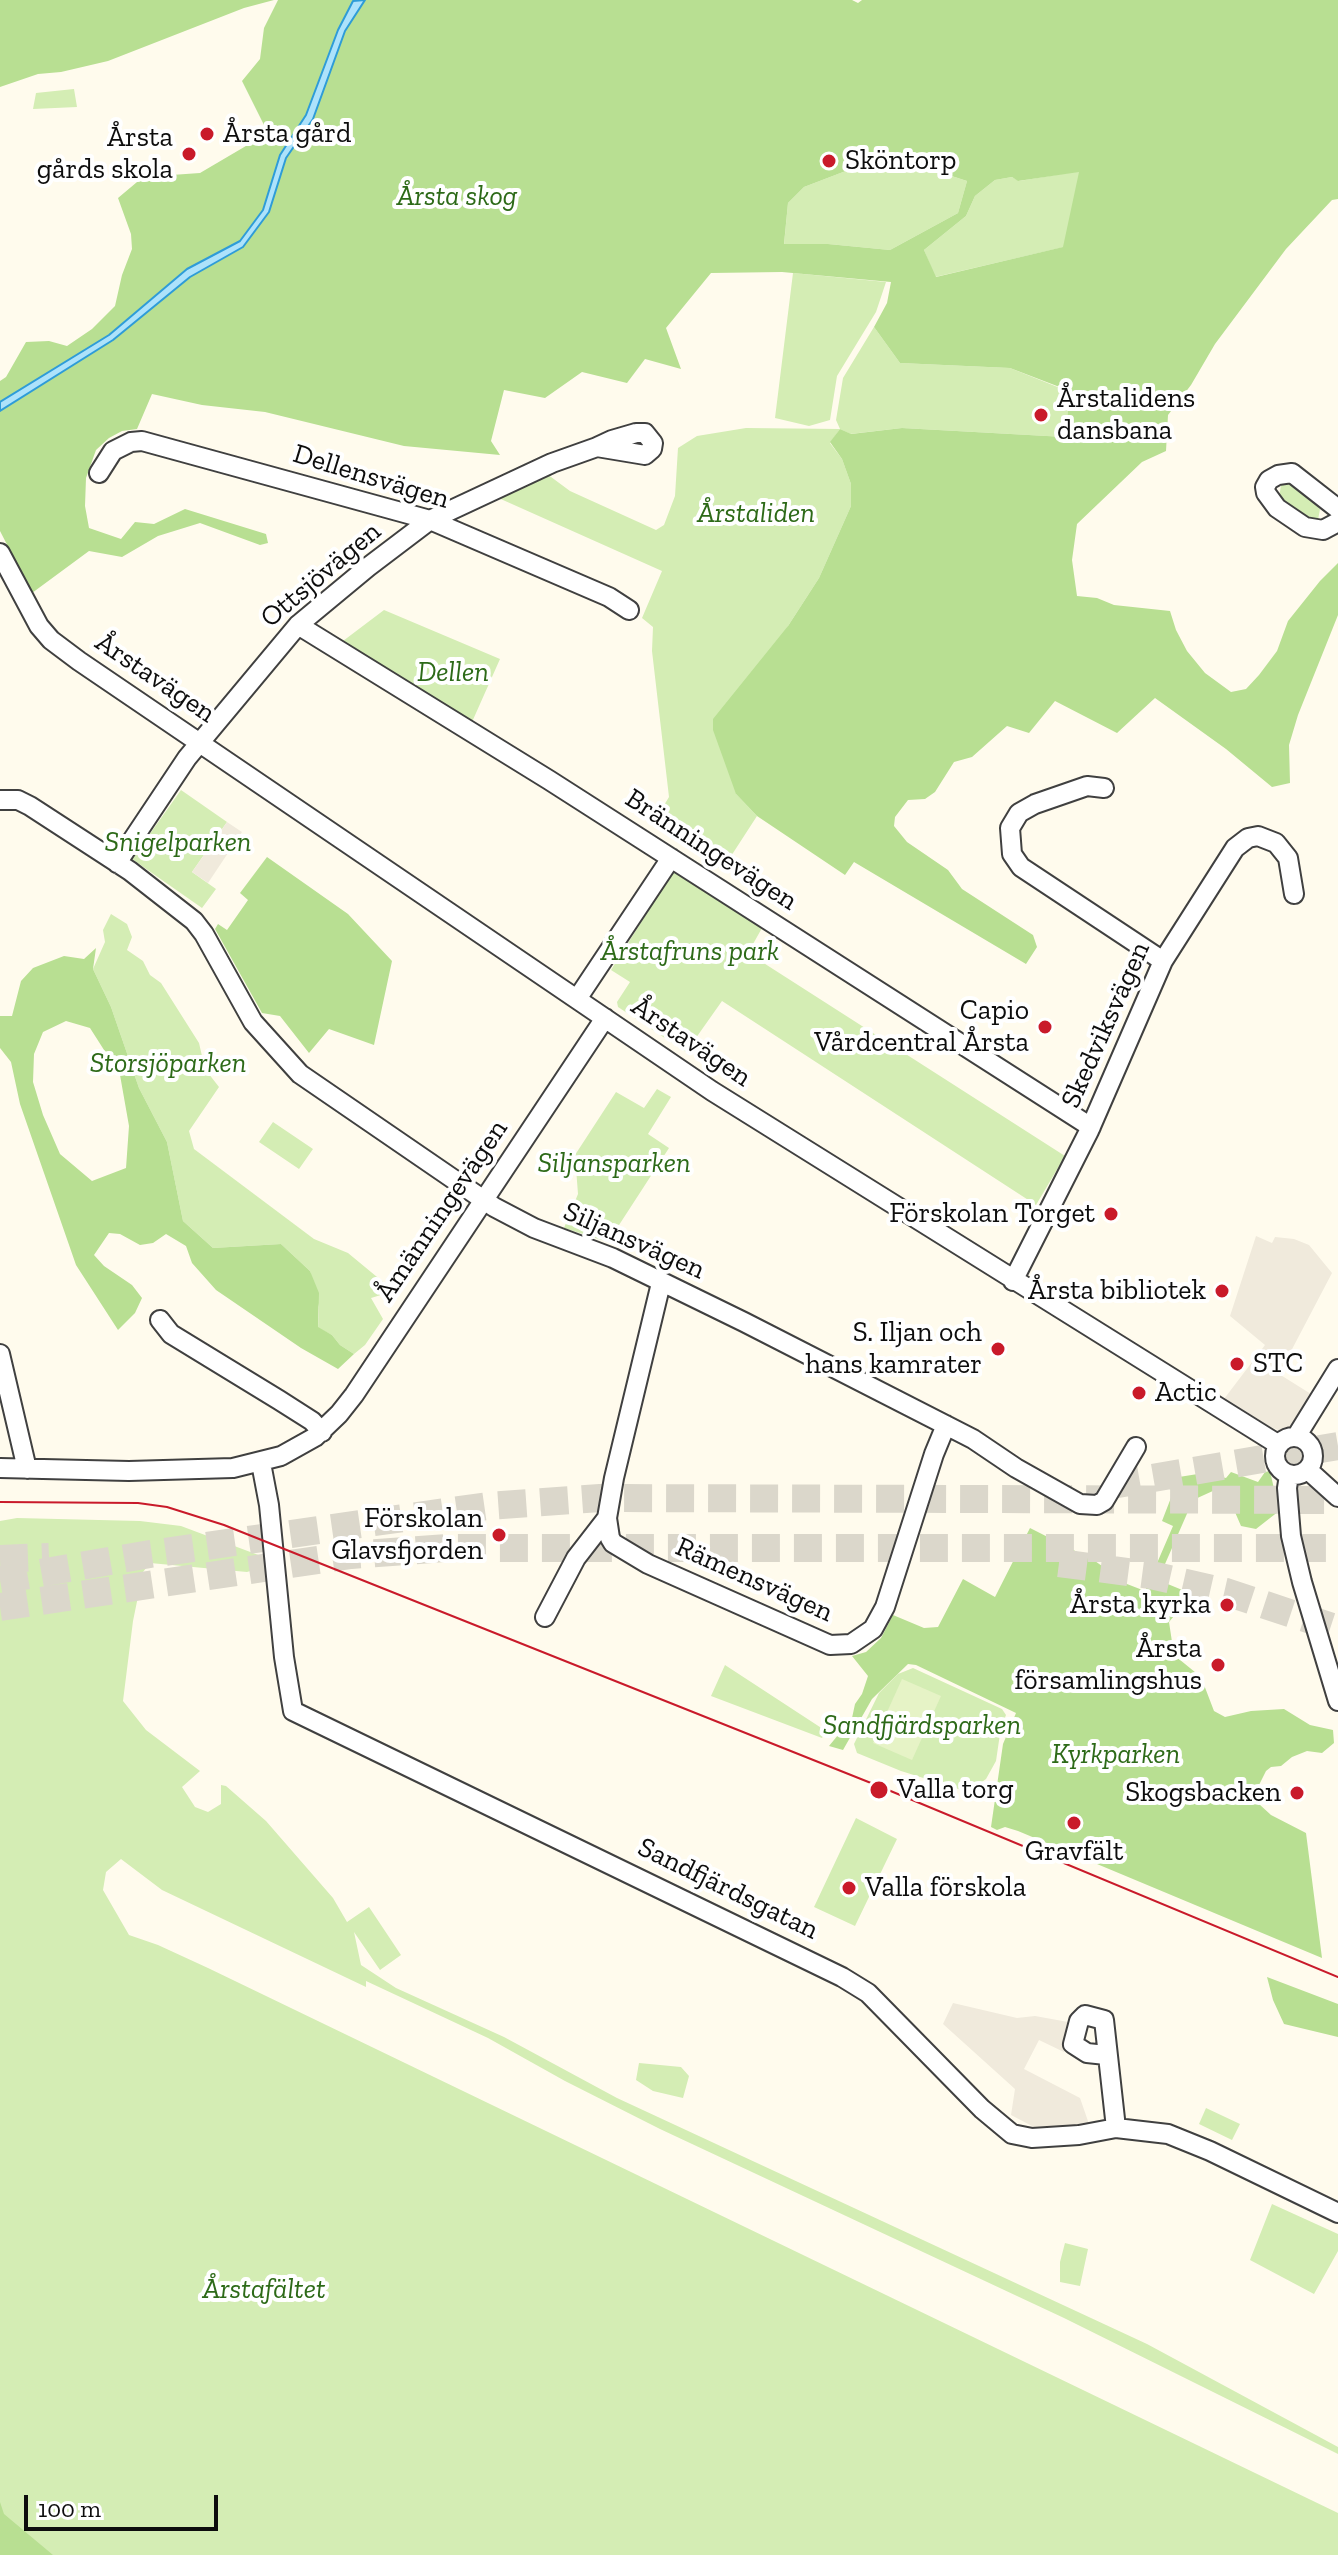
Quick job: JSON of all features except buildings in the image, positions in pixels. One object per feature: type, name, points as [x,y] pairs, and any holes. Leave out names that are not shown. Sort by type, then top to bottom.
[{"type":"street","name":"Dellensvägen","points":[[99,473],[113,451],[131,442],[142,441],[430,520],[609,597],[629,610]]},
{"type":"street","name":"Ottsjövägen","points":[[117,863],[187,758],[298,625],[430,520],[552,463],[597,447]]},
{"type":"street","points":[[1338,509],[1292,473],[1278,475],[1269,480],[1265,487],[1277,508],[1305,527],[1323,530],[1338,522]]},
{"type":"street","name":"Årstavägen","points":[[0,553],[39,626],[51,640],[201,743],[712,1091],[1013,1281],[1295,1442]]},
{"type":"street","name":"Bränningevägen","points":[[298,625],[671,858],[1091,1127]]},
{"type":"street","points":[[1104,788],[1087,786],[1035,804],[1019,813],[1010,828],[1012,854],[1021,867],[1163,961]]},
{"type":"street","name":"Siljansvägen","points":[[0,800],[26,803],[117,863],[199,928],[253,1022],[300,1074],[483,1199],[534,1228],[613,1258],[946,1425],[1080,1504],[1090,1506],[1104,1501],[1111,1494],[1136,1447]]},
{"type":"street","name":"Skedviksvägen","points":[[1013,1281],[1091,1127],[1163,961],[1235,848],[1248,838],[1266,837],[1283,850],[1288,858],[1294,894]]},
{"type":"street","points":[[577,999],[671,858]]},
{"type":"street","name":"Åmänningevägen","points":[[0,1468],[214,1470],[261,1463],[298,1448],[322,1432],[354,1395],[605,1018]]},
{"type":"street","points":[[545,1617],[576,1558],[607,1518],[661,1283]]},
{"type":"street","points":[[160,1320],[171,1334],[312,1421],[322,1432]]},
{"type":"street","points":[[0,1354],[27,1469]]},
{"type":"street","points":[[1295,1442],[1338,1369]]},
{"type":"street","points":[[1338,1389],[1317,1425],[1295,1442],[1276,1463],[1298,1472],[1338,1497]]},
{"type":"street","name":"Rämensvägen","points":[[607,1518],[613,1543],[648,1564],[830,1645],[851,1644],[873,1629],[885,1607],[946,1425]]},
{"type":"street","points":[[1295,1442],[1314,1458],[1298,1472],[1288,1518],[1302,1582],[1338,1701]]},
{"type":"street","name":"Sandfjärdsgatan","points":[[261,1463],[269,1505],[284,1657],[293,1711],[842,1977],[868,1993],[982,2109],[1012,2134],[1032,2138],[1079,2135],[1116,2128],[1168,2134],[1338,2213]]},
{"type":"street","points":[[1106,2055],[1116,2128]]},
{"type":"green space","points":[[0,0],[274,0],[244,8],[108,61],[38,74],[0,87]]},
{"type":"green space","name":"Årsta skog","points":[[278,0],[852,0],[858,3],[862,0],[1338,0],[1338,199],[1332,200],[1286,249],[1215,344],[1191,385],[1168,415],[1166,451],[1142,462],[1077,524],[1072,560],[1077,596],[1097,598],[1114,605],[1170,611],[1187,651],[1205,673],[1231,692],[1246,689],[1259,675],[1277,651],[1288,621],[1338,563],[1338,615],[1289,745],[1290,783],[1272,787],[1155,698],[1117,733],[1055,701],[1029,733],[1007,726],[972,757],[954,762],[935,792],[925,799],[908,800],[895,817],[894,826],[907,842],[948,870],[962,889],[1033,935],[1037,947],[1026,964],[854,862],[845,875],[757,816],[736,794],[713,730],[713,719],[788,626],[819,578],[851,506],[851,484],[842,459],[830,442],[840,429],[851,434],[902,428],[1065,437],[1070,391],[1010,368],[900,363],[874,327],[887,303],[891,282],[782,272],[711,273],[666,328],[681,369],[645,359],[627,383],[582,372],[545,398],[504,390],[491,441],[500,455],[404,446],[265,412],[202,405],[152,394],[137,429],[122,431],[96,450],[86,478],[85,506],[89,528],[121,539],[135,522],[154,524],[185,509],[266,534],[268,543],[260,545],[200,523],[158,536],[122,557],[89,551],[32,593],[0,531],[0,381],[6,377],[26,342],[49,341],[67,346],[92,329],[115,306],[132,249],[131,234],[118,198],[143,177],[200,173],[268,133],[242,81],[260,59],[264,28]],"holes":[[[864,164],[918,165],[967,181],[958,213],[890,250],[828,244],[784,244],[788,203],[804,187]],[[1079,172],[1063,247],[936,277],[924,250],[966,216],[975,196],[995,180],[1012,177],[1018,181]]]},
{"type":"green space","points":[[74,89],[77,107],[33,109],[36,93]]},
{"type":"green space","points":[[864,164],[918,165],[967,181],[958,213],[890,250],[828,244],[784,245],[788,203],[804,187]]},
{"type":"green space","points":[[1080,171],[1064,247],[935,277],[924,250],[966,216],[975,196],[995,180],[1012,177],[1019,181]]},
{"type":"green space","points":[[793,273],[886,282],[876,312],[837,376],[830,420],[809,426],[775,418]]},
{"type":"green space","name":"Årstaliden","points":[[874,327],[900,363],[1010,368],[1070,392],[1065,437],[902,428],[850,434],[840,429],[836,420],[843,378]]},
{"type":"green space","name":"Årstaliden","points":[[746,428],[840,429],[830,443],[842,459],[851,484],[851,506],[819,578],[788,626],[736,794],[757,816],[722,870],[652,825],[669,797],[652,651],[653,627],[642,618],[662,571],[494,496],[547,474],[570,491],[656,530],[664,525],[675,496],[678,448],[697,436]]},
{"type":"green space","points":[[1288,482],[1298,485],[1320,509],[1318,520],[1292,512],[1279,498],[1281,485]]},
{"type":"green space","name":"Dellen","points":[[384,610],[500,659],[472,722],[343,641]]},
{"type":"green space","name":"Snigelparken","points":[[181,790],[227,822],[192,872],[216,889],[202,908],[132,859]]},
{"type":"green space","points":[[267,857],[348,914],[392,961],[374,1045],[329,1029],[309,1053],[280,1016],[262,1013],[215,929],[218,924],[227,930],[248,900],[240,893]]},
{"type":"green space","name":"Årstafruns park","points":[[674,870],[762,928],[748,953],[1065,1156],[1036,1205],[722,1001],[686,1052],[618,1007],[617,1002],[630,982],[611,970]]},
{"type":"green space","name":"Storsjöparken","points":[[111,914],[127,924],[132,937],[127,950],[143,961],[150,975],[161,983],[199,1043],[205,1069],[219,1087],[189,1131],[194,1149],[314,1239],[348,1253],[394,1291],[371,1298],[383,1319],[365,1345],[354,1354],[332,1335],[318,1328],[319,1307],[310,1271],[281,1244],[213,1248],[183,1221],[167,1142],[139,1088],[111,1007],[93,969],[105,942],[103,930]]},
{"type":"green space","points":[[96,948],[93,969],[111,1007],[139,1088],[167,1142],[183,1221],[213,1248],[281,1244],[310,1271],[319,1293],[318,1327],[354,1354],[338,1369],[301,1348],[216,1290],[192,1263],[186,1246],[166,1234],[153,1243],[140,1245],[120,1234],[109,1233],[94,1255],[104,1266],[132,1285],[142,1298],[135,1313],[118,1330],[76,1265],[20,1104],[11,1062],[0,1048],[0,1016],[12,1016],[21,981],[33,968],[64,956],[84,959]],"holes":[[[66,1021],[90,1028],[120,1075],[129,1126],[126,1168],[92,1181],[60,1154],[33,1082],[34,1054],[43,1032]]]},
{"type":"green space","name":"Siljansparken","points":[[657,1089],[671,1097],[648,1134],[669,1148],[608,1242],[564,1228],[578,1194],[575,1155],[616,1092],[644,1108]]},
{"type":"green space","points":[[273,1122],[313,1149],[299,1169],[259,1142]]},
{"type":"green space","name":"Kyrkparken","points":[[1270,1471],[1279,1511],[1256,1529],[1241,1526],[1228,1496],[1215,1490],[1193,1500],[1158,1580],[1192,1594],[1169,1622],[1174,1655],[1201,1677],[1214,1711],[1225,1717],[1251,1711],[1284,1709],[1310,1725],[1333,1730],[1334,1743],[1322,1753],[1307,1751],[1281,1766],[1271,1767],[1256,1791],[1259,1804],[1271,1815],[1306,1833],[1322,1958],[1018,1831],[991,1827],[1003,1744],[1016,1713],[916,1665],[908,1664],[872,1699],[843,1750],[829,1746],[852,1718],[868,1676],[852,1656],[866,1652],[881,1638],[893,1615],[924,1628],[938,1627],[963,1579],[995,1597],[1030,1528],[1095,1561],[1127,1584],[1145,1591],[1173,1526],[1162,1521],[1179,1477],[1204,1473],[1226,1478],[1231,1472],[1258,1482],[1265,1472]]},
{"type":"green space","name":"Årstafältet","points":[[17,1518],[140,1521],[181,1526],[261,1556],[260,1568],[247,1572],[150,1563],[143,1572],[133,1621],[123,1701],[146,1730],[200,1771],[182,1787],[195,1807],[208,1812],[221,1804],[221,1785],[226,1786],[266,1821],[333,1898],[347,1922],[369,1907],[401,1955],[380,1970],[354,1932],[361,1965],[396,1988],[504,2037],[617,2098],[1147,2344],[1338,2447],[1338,2454],[1064,2318],[660,2129],[488,2038],[366,1981],[366,1987],[162,1890],[121,1859],[106,1872],[103,1890],[129,1935],[208,1968],[1338,2513],[1338,2555],[0,2555],[0,1521]]},
{"type":"green space","points":[[725,1665],[826,1731],[822,1738],[711,1696]]},
{"type":"green space","name":"Sandfjärdsparken","points":[[913,1668],[1002,1709],[1006,1715],[996,1761],[986,1779],[968,1792],[857,1753],[854,1744],[879,1693],[898,1674]]},
{"type":"green space","points":[[902,1679],[941,1696],[912,1760],[873,1743]]},
{"type":"green space","points":[[856,1818],[897,1839],[855,1926],[814,1907]]},
{"type":"green space","points":[[1267,1977],[1338,2004],[1338,2037],[1284,2024]]},
{"type":"green space","points":[[639,2063],[681,2067],[689,2076],[683,2098],[653,2091],[636,2080]]},
{"type":"green space","points":[[1206,2108],[1240,2124],[1232,2140],[1199,2124]]},
{"type":"green space","points":[[1272,2204],[1338,2234],[1338,2251],[1314,2294],[1250,2260]]},
{"type":"green space","points":[[1065,2243],[1088,2249],[1080,2286],[1060,2282],[1060,2262]]},
{"type":"green space","points":[[0,2502],[4,2514],[53,2555],[0,2555]]},
{"type":"shaded area","points":[[227,822],[242,832],[208,883],[192,872]]},
{"type":"shaded area","points":[[1256,1236],[1272,1243],[1275,1237],[1294,1239],[1309,1245],[1332,1273],[1279,1374],[1311,1394],[1309,1407],[1295,1429],[1278,1430],[1224,1399],[1265,1345],[1230,1316]]},
{"type":"shaded area","points":[[953,2003],[1017,2018],[1035,2016],[1068,2022],[1064,2052],[1039,2040],[1024,2069],[1080,2098],[1089,2124],[1034,2127],[1011,2115],[1015,2089],[943,2024]]},
{"type":"water","points":[[365,0],[345,31],[313,119],[286,158],[269,212],[243,247],[190,277],[113,340],[0,411],[0,402],[109,335],[187,269],[240,241],[263,210],[280,155],[306,115],[338,30],[353,1]]},
{"type":"tunnel","points":[[1112,1485],[1338,1446]]},
{"type":"tunnel","points":[[0,1580],[150,1554],[488,1506],[600,1498],[1338,1500]]},
{"type":"tunnel","points":[[0,1607],[351,1555],[446,1548],[1338,1548]]},
{"type":"tunnel","points":[[0,1559],[49,1557]]},
{"type":"tunnel","points":[[1059,1563],[1151,1575],[1226,1592],[1338,1629]]},
{"type":"tram line","points":[[0,1502],[138,1503],[167,1507],[224,1525],[881,1787],[1338,1977]]},
{"type":"place","name":"Årsta gård","points":[[207,134]]},
{"type":"place","name":"Årsta gårds skola","points":[[189,154]]},
{"type":"place","name":"Sköntorp","points":[[829,161]]},
{"type":"place","name":"Årstalidens dansbana","points":[[1041,415]]},
{"type":"place","name":"Capio Vårdcentral Årsta","points":[[1045,1027]]},
{"type":"place","name":"Förskolan Torget","points":[[1111,1214]]},
{"type":"place","name":"Årsta bibliotek","points":[[1222,1291]]},
{"type":"place","name":"S. Iljan och hans kamrater","points":[[998,1349]]},
{"type":"place","name":"STC","points":[[1237,1364]]},
{"type":"place","name":"Actic","points":[[1139,1393]]},
{"type":"place","name":"Förskolan Glavsfjorden","points":[[499,1535]]},
{"type":"place","name":"Årsta kyrka","points":[[1227,1605]]},
{"type":"place","name":"Årsta församlingshus","points":[[1218,1665]]},
{"type":"place","name":"Valla torg","points":[[879,1790]]},
{"type":"place","name":"Skogsbacken","points":[[1297,1793]]},
{"type":"place","name":"Gravfält","points":[[1074,1823]]},
{"type":"place","name":"Valla förskola","points":[[849,1888]]}]
